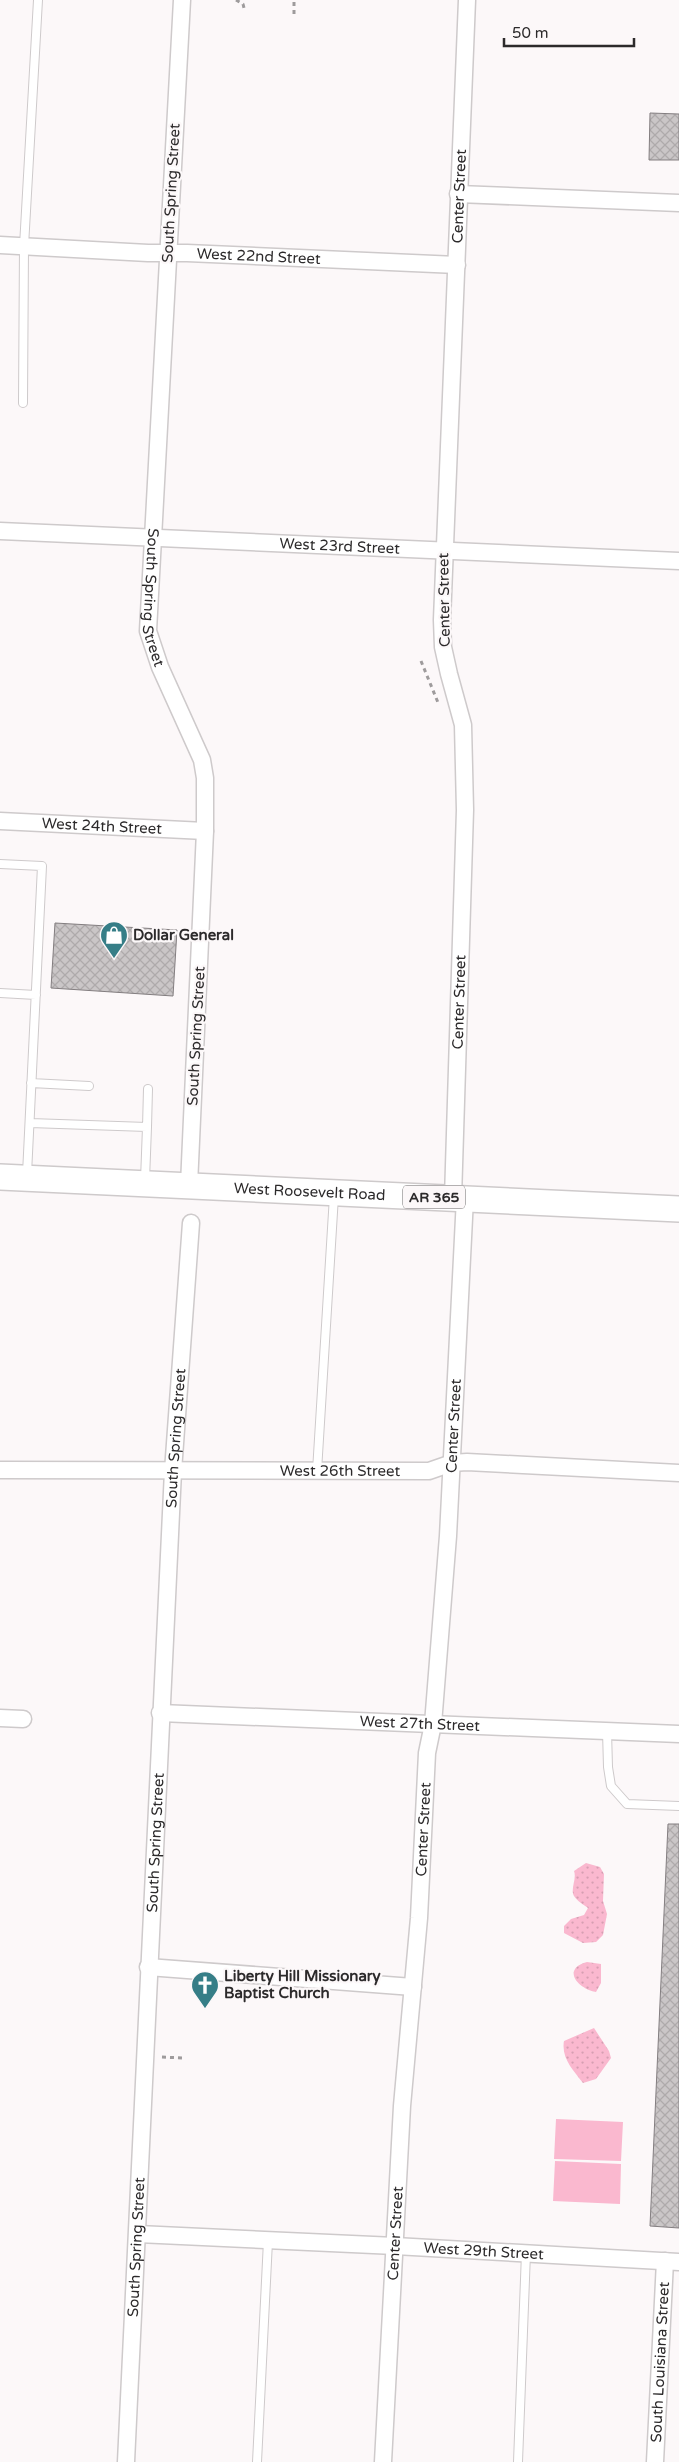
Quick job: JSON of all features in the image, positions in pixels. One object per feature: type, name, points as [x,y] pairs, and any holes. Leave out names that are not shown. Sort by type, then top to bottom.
[{"type":"main road","name":"West Roosevelt Road","points":[[0,1176],[334,1194],[679,1209]]},
{"type":"street","name":"South Spring Street","points":[[182,0],[148,631],[160,666],[202,760],[205,778],[205,831],[189,1185]]},
{"type":"street","name":"Center Street","points":[[383,2462],[404,2087],[413,1987],[427,1753],[433,1724],[452,1463],[459,1198],[465,810],[463,722],[443,647],[442,620],[443,550],[457,265],[458,194],[467,0]]},
{"type":"street","points":[[458,194],[679,203]]},
{"type":"street","name":"West 22nd Street","points":[[0,245],[457,265]]},
{"type":"street","name":"West 23rd Street","points":[[0,531],[679,561]]},
{"type":"street","name":"West 24th Street","points":[[0,821],[205,831]]},
{"type":"street","name":"South Spring Street","points":[[126,2462],[138,2234],[160,1713],[173,1471],[191,1223]]},
{"type":"street","name":"West 26th Street","points":[[0,1470],[429,1471],[452,1463],[679,1473]]},
{"type":"street","name":"West 27th Street","points":[[160,1713],[679,1734]]},
{"type":"street","points":[[0,1718],[23,1719]]},
{"type":"street","points":[[148,1967],[413,1987]]},
{"type":"street","name":"West 29th Street","points":[[138,2234],[396,2246],[672,2262]]},
{"type":"street","name":"South Louisiana Street","points":[[655,2462],[672,2262]]},
{"type":"lane","points":[[23,403],[24,246],[38,0]]},
{"type":"lane","points":[[0,864],[42,866],[27,1177]]},
{"type":"lane","points":[[0,993],[36,995]]},
{"type":"lane","points":[[32,1083],[90,1086]]},
{"type":"lane","points":[[145,1184],[148,1089]]},
{"type":"lane","points":[[30,1123],[148,1127]]},
{"type":"lane","points":[[317,1471],[334,1194]]},
{"type":"lane","points":[[607,1731],[608,1767],[612,1786],[626,1804],[679,1806]]},
{"type":"lane","points":[[256,2462],[268,2241]]},
{"type":"lane","points":[[518,2462],[526,2253]]},
{"type":"path","points":[[236,0],[243,4],[244,8]]},
{"type":"path","points":[[294,0],[294,14]]},
{"type":"path","points":[[421,661],[441,710]]},
{"type":"path","points":[[162,2056],[183,2058]]},
{"type":"shaded area","points":[[586,1863],[600,1867],[604,1874],[603,1901],[607,1914],[603,1935],[596,1942],[583,1943],[564,1933],[564,1926],[571,1919],[584,1915],[588,1908],[575,1898],[573,1893],[574,1871]]},
{"type":"shaded area","points":[[587,1962],[601,1964],[601,1983],[596,1992],[583,1987],[575,1979],[575,1969]]},
{"type":"shaded area","points":[[594,2028],[609,2051],[611,2058],[596,2079],[583,2083],[566,2058],[564,2041]]},
{"type":"shaded area","points":[[556,2119],[623,2122],[621,2161],[554,2159]]},
{"type":"shaded area","points":[[555,2161],[621,2164],[620,2204],[553,2201]]},
{"type":"building","points":[[650,113],[679,114],[679,160],[649,160]]},
{"type":"building","name":"Dollar General","points":[[55,923],[177,930],[173,996],[51,988]]},
{"type":"building","points":[[668,1824],[679,1824],[679,2228],[650,2226]]},
{"type":"place","name":"Dollar General","points":[[114,959]]},
{"type":"place","name":"Liberty Hill Missionary Baptist Church","points":[[205,2009]]}]
